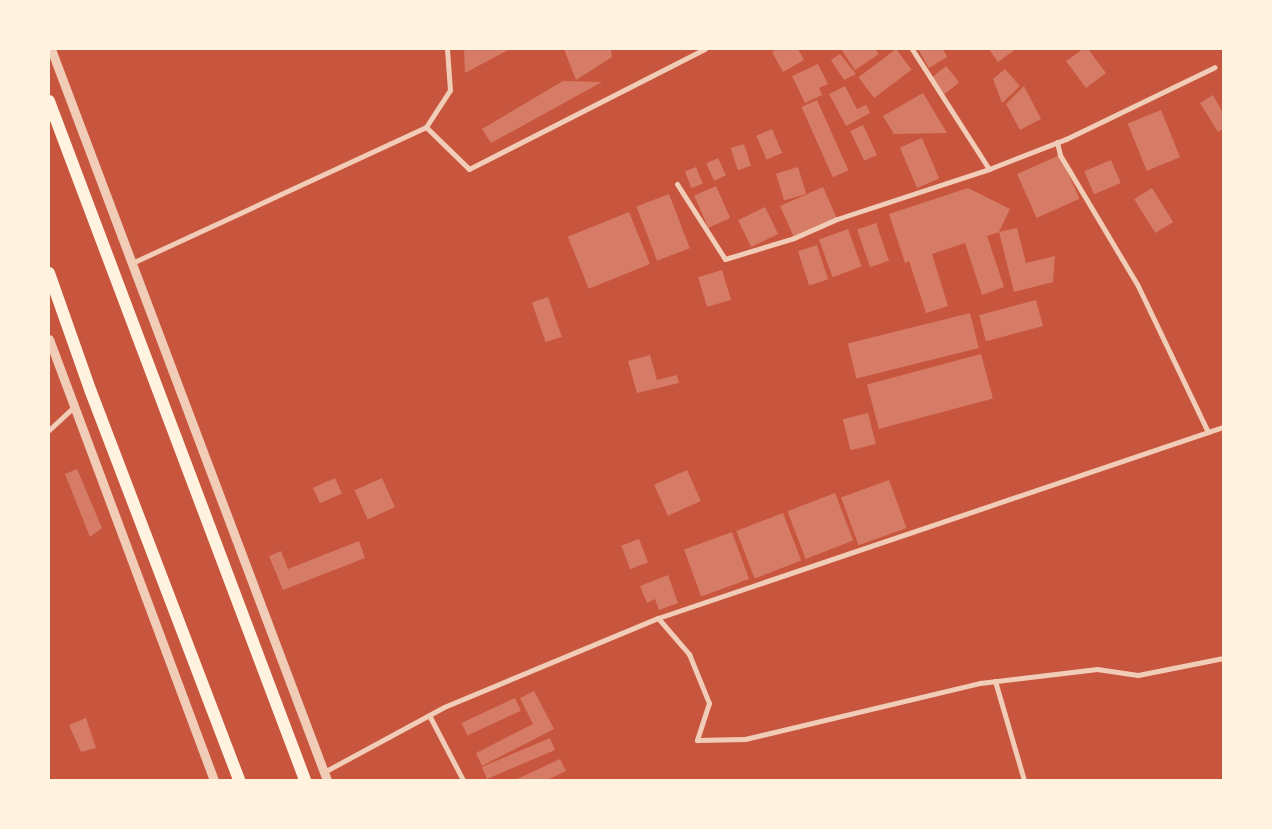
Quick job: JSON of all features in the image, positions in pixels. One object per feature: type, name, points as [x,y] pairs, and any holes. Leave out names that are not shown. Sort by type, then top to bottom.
[{"type":"highway","points":[[49,101],[305,780]]},
{"type":"highway","points":[[49,274],[91,392],[238,780]]},
{"type":"street","points":[[52,49],[326,776],[429,715],[658,618],[705,604],[1223,427]]},
{"type":"street","points":[[132,263],[426,127],[450,90],[447,49]]},
{"type":"street","points":[[426,127],[469,170],[705,49]]},
{"type":"street","points":[[912,49],[989,169]]},
{"type":"street","points":[[677,184],[725,259],[794,238],[837,219],[989,169],[1057,142],[1215,67]]},
{"type":"street","points":[[1057,142],[1060,155],[1138,286],[1208,432]]},
{"type":"street","points":[[49,339],[214,780]]},
{"type":"street","points":[[49,430],[74,407]]},
{"type":"street","points":[[658,618],[689,654],[709,703],[697,740],[744,739],[995,681],[1097,669],[1138,675],[1223,658]]},
{"type":"street","points":[[995,681],[1024,780]]},
{"type":"street","points":[[429,715],[463,780]]},
{"type":"building","points":[[464,49],[510,49],[465,73]]},
{"type":"building","points":[[564,49],[611,49],[612,57],[576,80]]},
{"type":"building","points":[[778,49],[798,49],[804,60],[783,72],[772,52]]},
{"type":"building","points":[[841,49],[875,49],[879,54],[855,70]]},
{"type":"building","points":[[896,49],[912,70],[874,98],[858,77]]},
{"type":"building","points":[[918,49],[943,49],[947,57],[929,68]]},
{"type":"building","points":[[989,49],[1016,49],[998,62]]},
{"type":"building","points":[[1083,49],[1088,49],[1106,73],[1086,88],[1066,61]]},
{"type":"building","points":[[840,54],[856,74],[844,80],[831,60]]},
{"type":"building","points":[[818,64],[828,84],[819,88],[822,95],[805,103],[792,76]]},
{"type":"building","points":[[946,66],[959,82],[944,94],[931,78]]},
{"type":"building","points":[[1005,69],[1020,86],[1002,103],[993,79]]},
{"type":"building","points":[[563,81],[602,82],[491,143],[482,129]]},
{"type":"building","points":[[845,86],[857,109],[866,105],[870,113],[846,126],[829,94]]},
{"type":"building","points":[[1024,86],[1041,119],[1020,130],[1006,104]]},
{"type":"building","points":[[923,93],[947,133],[894,134],[883,116]]},
{"type":"building","points":[[1213,95],[1223,113],[1223,129],[1218,132],[1200,103]]},
{"type":"building","points":[[817,100],[848,170],[833,177],[801,107]]},
{"type":"building","points":[[1161,110],[1180,157],[1147,171],[1128,123]]},
{"type":"building","points":[[863,125],[877,155],[864,161],[850,131]]},
{"type":"building","points":[[772,129],[782,153],[767,160],[756,136]]},
{"type":"building","points":[[922,138],[939,179],[917,188],[900,147]]},
{"type":"building","points":[[744,144],[751,166],[738,170],[731,148]]},
{"type":"building","points":[[1060,155],[1080,199],[1037,218],[1017,174]]},
{"type":"building","points":[[718,158],[726,175],[714,181],[706,163]]},
{"type":"building","points":[[1111,160],[1121,183],[1094,194],[1084,171]]},
{"type":"building","points":[[696,167],[703,184],[692,188],[685,171]]},
{"type":"building","points":[[798,167],[806,194],[784,201],[776,174]]},
{"type":"building","points":[[716,186],[730,218],[708,228],[694,196]]},
{"type":"building","points":[[823,187],[837,219],[794,238],[780,206]]},
{"type":"building","points":[[968,188],[1010,209],[999,232],[987,236],[1004,287],[982,295],[965,243],[932,254],[948,306],[926,313],[909,261],[905,263],[889,214]]},
{"type":"building","points":[[1152,188],[1173,222],[1155,233],[1134,199]]},
{"type":"building","points":[[669,194],[690,248],[657,261],[636,207]]},
{"type":"building","points":[[765,207],[778,234],[751,247],[738,220]]},
{"type":"building","points":[[629,212],[650,264],[589,289],[568,237]]},
{"type":"building","points":[[876,223],[889,261],[870,267],[857,230]]},
{"type":"building","points":[[1017,228],[1026,263],[1055,256],[1053,282],[1014,292],[999,232]]},
{"type":"building","points":[[848,229],[862,267],[833,277],[819,240]]},
{"type":"building","points":[[817,245],[828,279],[809,285],[798,251]]},
{"type":"building","points":[[722,270],[731,300],[707,307],[698,277]]},
{"type":"building","points":[[548,297],[562,337],[546,342],[532,303]]},
{"type":"building","points":[[1036,300],[1043,326],[986,341],[979,315]]},
{"type":"building","points":[[970,313],[979,348],[856,378],[848,343]]},
{"type":"building","points":[[981,354],[993,398],[879,429],[867,385]]},
{"type":"building","points":[[650,355],[657,380],[677,375],[679,383],[637,393],[628,361]]},
{"type":"building","points":[[868,413],[876,444],[851,450],[843,419]]},
{"type":"building","points":[[77,469],[102,528],[90,537],[65,474]]},
{"type":"building","points":[[687,470],[701,501],[668,516],[654,485]]},
{"type":"building","points":[[335,478],[342,494],[320,503],[313,488]]},
{"type":"building","points":[[382,478],[395,507],[368,519],[355,490]]},
{"type":"building","points":[[889,480],[906,528],[859,545],[841,497]]},
{"type":"building","points":[[835,493],[853,541],[806,559],[787,511]]},
{"type":"building","points":[[783,513],[801,561],[755,579],[736,531]]},
{"type":"building","points":[[732,532],[749,579],[701,596],[684,549]]},
{"type":"building","points":[[639,539],[648,562],[630,569],[621,546]]},
{"type":"building","points":[[359,541],[365,558],[283,590],[269,556],[281,551],[288,569]]},
{"type":"building","points":[[668,575],[678,603],[659,610],[655,599],[647,603],[640,586]]},
{"type":"building","points":[[534,691],[554,729],[482,766],[476,753],[533,724],[520,698]]},
{"type":"building","points":[[515,698],[521,711],[467,736],[462,723]]},
{"type":"building","points":[[86,718],[96,748],[81,752],[69,725]]},
{"type":"building","points":[[550,738],[555,750],[487,779],[482,767]]},
{"type":"building","points":[[560,759],[566,771],[547,780],[515,780]]}]
